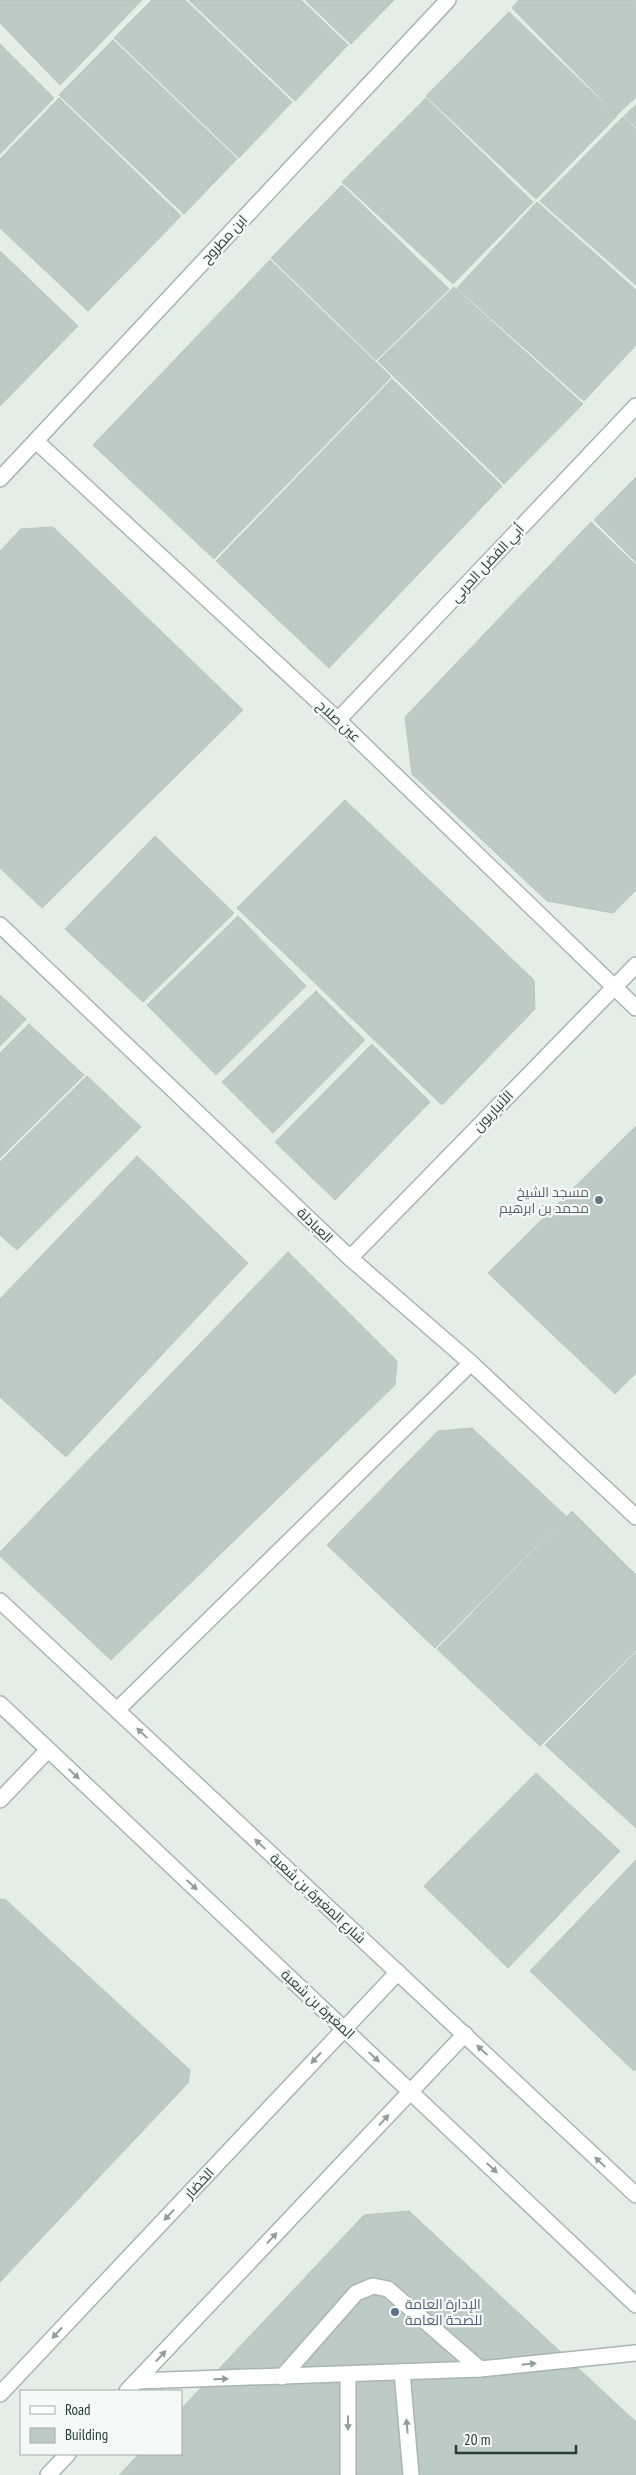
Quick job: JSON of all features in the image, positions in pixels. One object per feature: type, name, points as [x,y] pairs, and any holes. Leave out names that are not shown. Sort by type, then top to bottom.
[{"type":"street","name":"ابن مطروح","points":[[0,479],[448,0]]},
{"type":"street","name":"أبي الفضل الحربي","points":[[338,720],[636,406]]},
{"type":"street","name":"عين صلاح","points":[[36,441],[338,720],[636,1008]]},
{"type":"street","name":"العبادلة","points":[[0,925],[350,1258],[471,1363],[636,1517]]},
{"type":"street","name":"الأنباريون","points":[[350,1258],[636,965]]},
{"type":"street","points":[[117,1710],[471,1363]]},
{"type":"street","name":"شارع المغيرة بن شعبة","points":[[0,1601],[636,2195]]},
{"type":"street","name":"المغيرة بن شعبة","points":[[0,1704],[636,2305]]},
{"type":"street","points":[[0,1800],[48,1750]]},
{"type":"street","name":"الخضار","points":[[0,2394],[398,1972]]},
{"type":"street","points":[[132,2386],[465,2034]]},
{"type":"street","points":[[282,2377],[356,2293],[373,2286],[388,2289],[480,2369]]},
{"type":"street","points":[[132,2386],[282,2377],[480,2369],[636,2352]]},
{"type":"street","points":[[402,2372],[411,2475]]},
{"type":"street","points":[[348,2374],[348,2475]]},
{"type":"street","points":[[48,2475],[67,2455]]},
{"type":"building","points":[[0,0],[142,0],[60,85],[0,23]]},
{"type":"building","points":[[152,0],[185,0],[292,102],[239,158],[114,38]]},
{"type":"building","points":[[189,0],[301,0],[348,45],[295,101]]},
{"type":"building","points":[[305,0],[394,0],[351,44]]},
{"type":"building","points":[[519,0],[636,0],[636,97],[617,115],[512,8]]},
{"type":"building","points":[[509,12],[617,116],[536,199],[426,96]]},
{"type":"building","points":[[113,40],[237,159],[184,214],[59,95]]},
{"type":"building","points":[[0,44],[54,98],[0,154]]},
{"type":"building","points":[[59,98],[181,216],[88,311],[0,228],[0,159]]},
{"type":"building","points":[[426,98],[533,202],[453,284],[342,182]]},
{"type":"building","points":[[636,105],[636,127],[624,116]]},
{"type":"building","points":[[623,117],[636,129],[636,285],[540,201]]},
{"type":"building","points":[[342,185],[449,289],[376,360],[271,258]]},
{"type":"building","points":[[537,202],[636,290],[636,345],[584,401],[457,288]]},
{"type":"building","points":[[0,251],[78,326],[0,406]]},
{"type":"building","points":[[270,260],[391,377],[214,559],[93,445]]},
{"type":"building","points":[[454,287],[583,404],[504,484],[378,361]]},
{"type":"building","points":[[392,379],[502,486],[329,668],[216,561]]},
{"type":"building","points":[[636,477],[636,562],[594,520]]},
{"type":"building","points":[[591,522],[636,565],[636,890],[613,913],[547,901],[412,774],[405,717]]},
{"type":"building","points":[[53,527],[243,710],[42,908],[0,868],[0,551],[21,529]]},
{"type":"building","points":[[345,800],[534,980],[535,1009],[442,1105],[237,908]]},
{"type":"building","points":[[155,836],[234,913],[143,1002],[65,929]]},
{"type":"building","points":[[238,916],[306,986],[216,1075],[147,1005]]},
{"type":"building","points":[[316,991],[365,1040],[273,1133],[222,1082]]},
{"type":"building","points":[[0,995],[26,1019],[0,1046]]},
{"type":"building","points":[[29,1024],[84,1075],[0,1158],[0,1053]]},
{"type":"building","points":[[372,1044],[430,1102],[335,1200],[275,1142]]},
{"type":"building","points":[[87,1076],[141,1127],[17,1250],[0,1235],[0,1162]]},
{"type":"building","name":"مسجد الشيخ محمد بن ابرهيم","points":[[636,1126],[636,1373],[615,1394],[488,1273]]},
{"type":"building","points":[[137,1156],[248,1263],[66,1457],[0,1397],[0,1299]]},
{"type":"building","points":[[288,1252],[397,1361],[395,1385],[111,1660],[0,1556],[0,1552]]},
{"type":"building","points":[[472,1428],[566,1516],[435,1648],[327,1545],[438,1431]]},
{"type":"building","points":[[572,1511],[636,1575],[636,1650],[540,1746],[437,1649]]},
{"type":"building","points":[[636,1652],[636,1828],[545,1745]]},
{"type":"building","points":[[536,1773],[620,1851],[508,1968],[424,1886]]},
{"type":"building","points":[[636,1860],[636,2069],[634,2071],[530,1971]]},
{"type":"building","points":[[0,1899],[6,1900],[190,2070],[188,2083],[0,2282]]},
{"type":"building","name":"الإدارة العامة للصحة العامة","points":[[409,2211],[636,2422],[636,2475],[119,2475],[138,2455],[182,2455],[182,2408],[364,2215]]},
{"type":"place","name":"مسجد الشيخ محمد بن ابرهيم","points":[[599,1200]]},
{"type":"place","name":"الإدارة العامة للصحة العامة","points":[[395,2312]]}]
